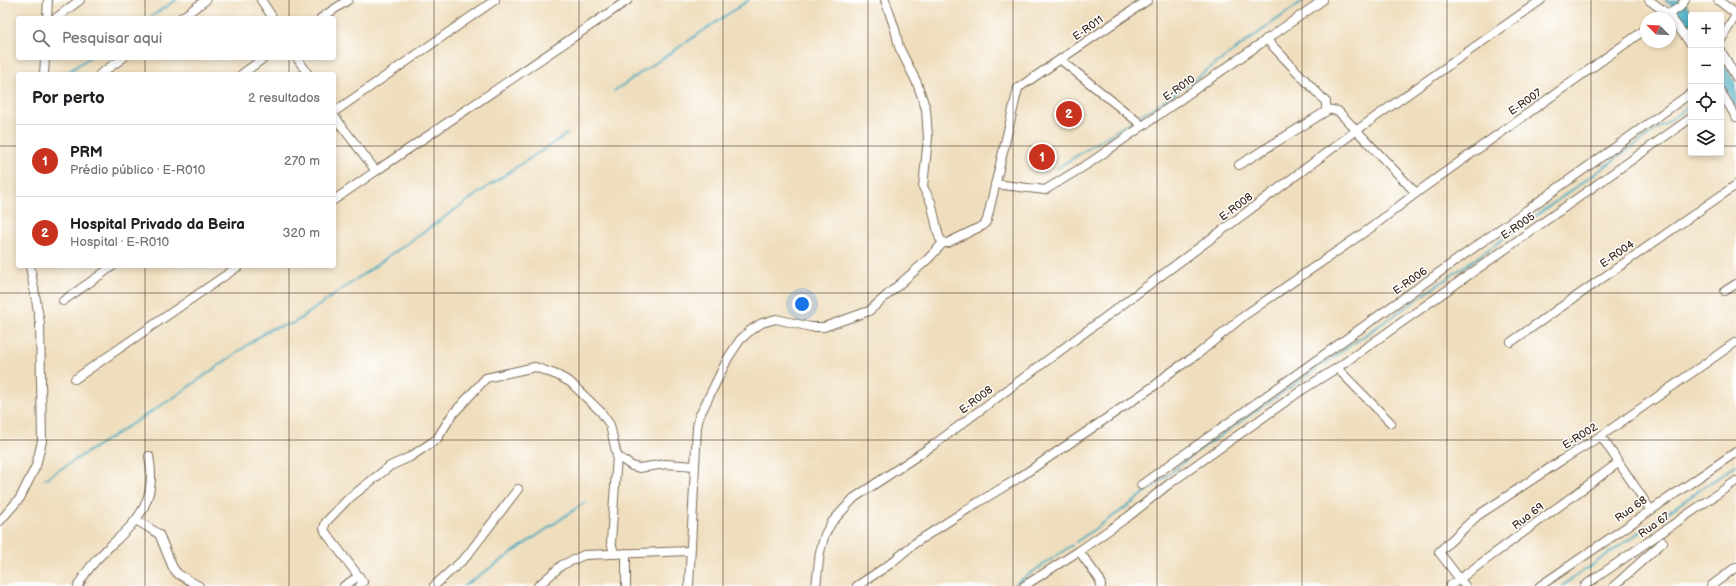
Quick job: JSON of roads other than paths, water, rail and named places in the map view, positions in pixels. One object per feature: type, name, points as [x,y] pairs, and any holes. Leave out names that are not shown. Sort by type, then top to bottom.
[{"type":"street","points":[[47,16],[48,0]]},
{"type":"street","points":[[59,16],[80,0]]},
{"type":"street","points":[[183,16],[206,0]]},
{"type":"street","points":[[262,0],[272,16]]},
{"type":"street","points":[[324,16],[348,0]]},
{"type":"street","points":[[336,111],[495,0]]},
{"type":"street","points":[[336,199],[628,0]]},
{"type":"street","points":[[689,586],[697,427],[699,417],[728,358],[740,340],[762,323],[776,319],[812,327],[824,327],[869,312],[927,260],[943,243],[939,237],[931,202],[923,187],[928,138],[926,109],[916,83],[899,47],[895,28],[885,0]]},
{"type":"street","name":"E-R011","points":[[943,243],[947,243],[984,225],[987,220],[1018,88],[1148,0]]},
{"type":"street","name":"E-R010","points":[[995,184],[1045,190],[1091,162],[1323,0]]},
{"type":"street","name":"E-R008","points":[[816,586],[820,552],[825,534],[832,522],[854,498],[866,489],[892,474],[947,435],[1357,130],[1541,0]]},
{"type":"street","points":[[1649,0],[1661,12]]},
{"type":"street","points":[[1671,12],[1680,6],[1684,0]]},
{"type":"street","points":[[1718,0],[1736,15],[1724,35]]},
{"type":"street","points":[[1676,28],[1688,41]]},
{"type":"street","name":"E-R007","points":[[858,586],[890,564],[915,543],[1017,479],[1157,384],[1168,374],[1198,354],[1244,315],[1372,227],[1416,193],[1640,33]]},
{"type":"street","points":[[1239,165],[1325,112],[1326,109],[1326,102],[1266,39]]},
{"type":"street","points":[[1724,56],[1736,77]]},
{"type":"street","points":[[44,72],[45,60]]},
{"type":"street","points":[[103,72],[120,60]]},
{"type":"street","points":[[245,72],[261,60]]},
{"type":"street","points":[[298,60],[307,72]]},
{"type":"street","points":[[1061,60],[1143,126]]},
{"type":"street","name":"E-R006","points":[[1141,485],[1688,96]]},
{"type":"street","points":[[1724,97],[1736,117]]},
{"type":"street","points":[[1326,109],[1338,111],[1416,193]]},
{"type":"street","points":[[336,119],[376,171]]},
{"type":"street","name":"E-R005","points":[[1337,368],[1688,120]]},
{"type":"street","name":"E-R004","points":[[1511,342],[1736,185]]},
{"type":"street","points":[[0,521],[20,498],[36,466],[42,441],[40,323],[30,268]]},
{"type":"street","points":[[63,301],[110,268]]},
{"type":"street","points":[[75,379],[236,268]]},
{"type":"street","points":[[1725,291],[1736,284]]},
{"type":"street","name":"E-R002","points":[[1460,579],[1439,552],[1478,516],[1562,460],[1602,436],[1736,342]]},
{"type":"street","points":[[360,586],[363,582],[326,534],[324,528],[326,522],[347,500],[390,466],[410,457],[437,439],[452,415],[486,378],[535,367],[557,375],[570,382],[601,412],[610,425],[617,456],[611,542],[614,553]]},
{"type":"street","points":[[1024,586],[1079,551],[1129,516],[1169,484],[1302,390],[1337,368],[1390,423]]},
{"type":"street","points":[[1602,436],[1618,463],[1650,509]]},
{"type":"street","name":"Rua 68","points":[[1540,586],[1650,509],[1736,452]]},
{"type":"street","points":[[78,586],[96,560],[136,520],[145,505],[151,490],[152,470],[149,456]]},
{"type":"street","points":[[617,456],[632,466],[639,468],[666,464],[695,466]]},
{"type":"street","name":"Rua 69","points":[[1450,586],[1618,463]]},
{"type":"street","name":"Rua 67","points":[[1584,586],[1736,481]]},
{"type":"street","points":[[434,586],[466,558],[518,489]]},
{"type":"street","points":[[136,520],[159,534],[173,568],[178,574],[199,586]]},
{"type":"street","points":[[603,554],[611,542]]},
{"type":"street","points":[[1614,586],[1663,542]]},
{"type":"street","points":[[538,586],[562,565],[586,554],[690,551]]},
{"type":"street","points":[[1079,551],[1100,580],[1101,586]]},
{"type":"street","points":[[626,553],[626,586]]},
{"type":"street","points":[[1711,586],[1736,567]]},
{"type":"street","points":[[344,586],[359,576]]},
{"type":"street","points":[[1460,579],[1465,586]]},
{"type":"water","points":[[1663,0],[1682,0],[1692,12],[1688,12],[1688,28],[1672,6]]},
{"type":"water","points":[[1724,63],[1736,84],[1736,109],[1724,89]]},
{"type":"waterway","points":[[152,16],[176,0]]},
{"type":"waterway","points":[[614,91],[749,0]]},
{"type":"waterway","points":[[1136,118],[1170,97],[1304,0]]},
{"type":"waterway","points":[[68,72],[86,60]]},
{"type":"waterway","points":[[1076,542],[1132,503],[1198,451],[1475,259],[1688,107]]},
{"type":"waterway","points":[[1057,168],[1132,121]]},
{"type":"waterway","points":[[45,479],[176,396],[270,329],[294,323],[503,176],[567,134]]},
{"type":"waterway","points":[[1562,586],[1736,465]]},
{"type":"waterway","points":[[464,586],[587,501]]},
{"type":"waterway","points":[[1012,586],[1072,545]]},
{"type":"place","name":"Hospital Privado da Beira","points":[[1069,114]]},
{"type":"place","name":"PRM","points":[[1042,157]]}]
